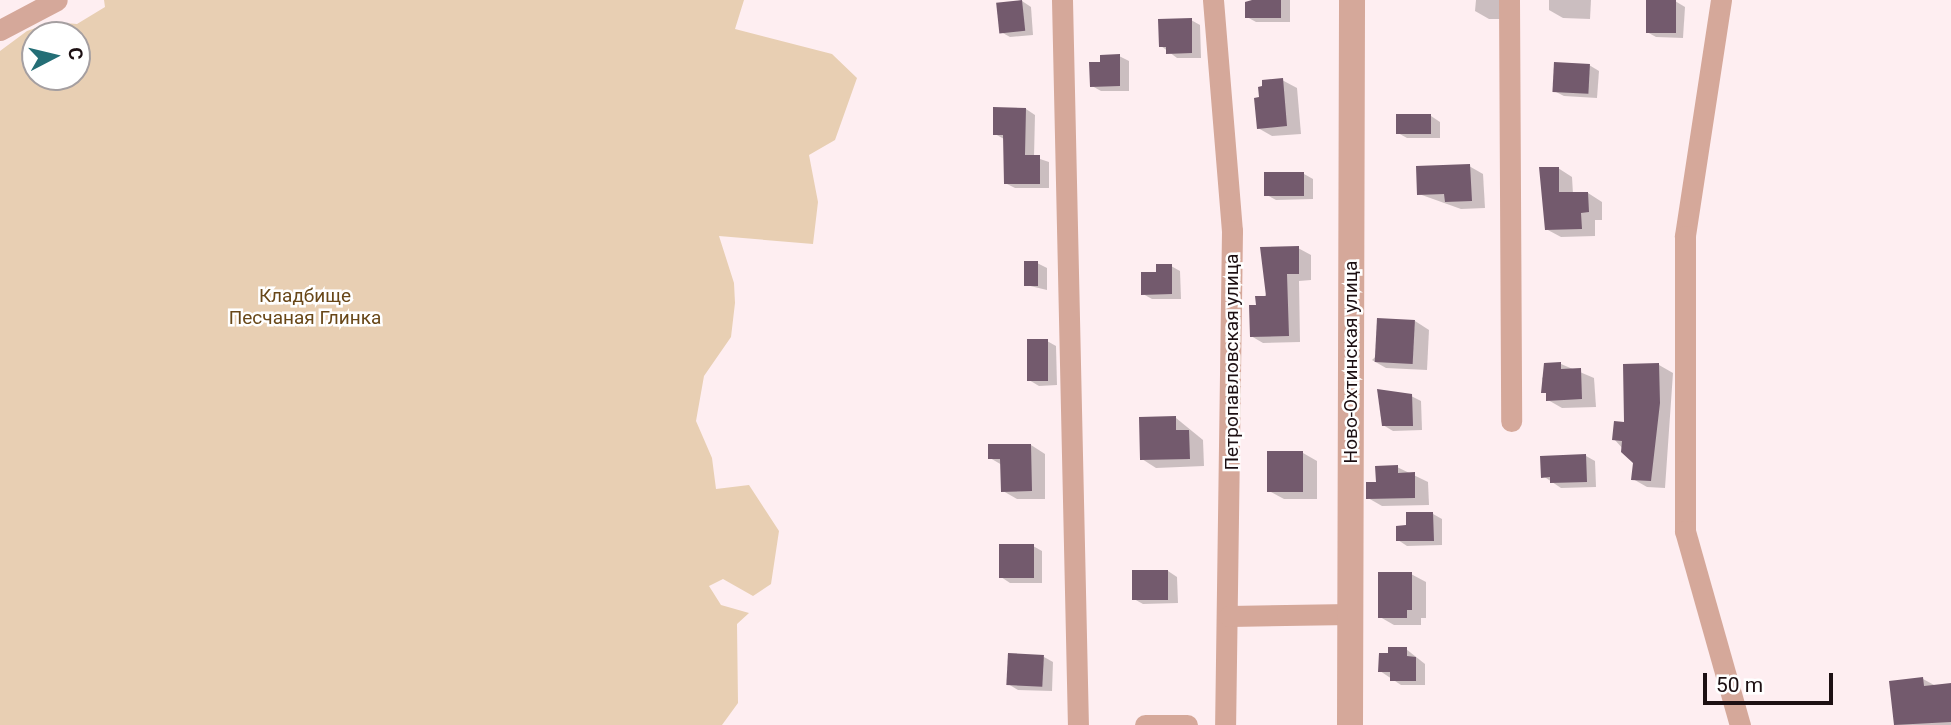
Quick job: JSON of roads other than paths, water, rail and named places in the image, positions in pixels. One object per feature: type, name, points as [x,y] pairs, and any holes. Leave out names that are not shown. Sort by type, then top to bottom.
[{"type":"street","points":[[0,30],[57,0]]},
{"type":"street","points":[[1062,0],[1078,725]]},
{"type":"street","name":"Петропавловская улица","points":[[1213,0],[1233,231],[1229,616],[1225,725]]},
{"type":"street","name":"Ново-Охтинская улица","points":[[1350,725],[1352,0]]},
{"type":"street","points":[[1509,0],[1511,421]]},
{"type":"street","points":[[1721,0],[1685,236],[1685,531],[1740,725]]},
{"type":"street","points":[[1229,616],[1350,614]]},
{"type":"street","points":[[1145,725],[1187,725]]},
{"type":"park label","name":"Кладбище Песчаная Глинка","points":[[305,307]]}]
